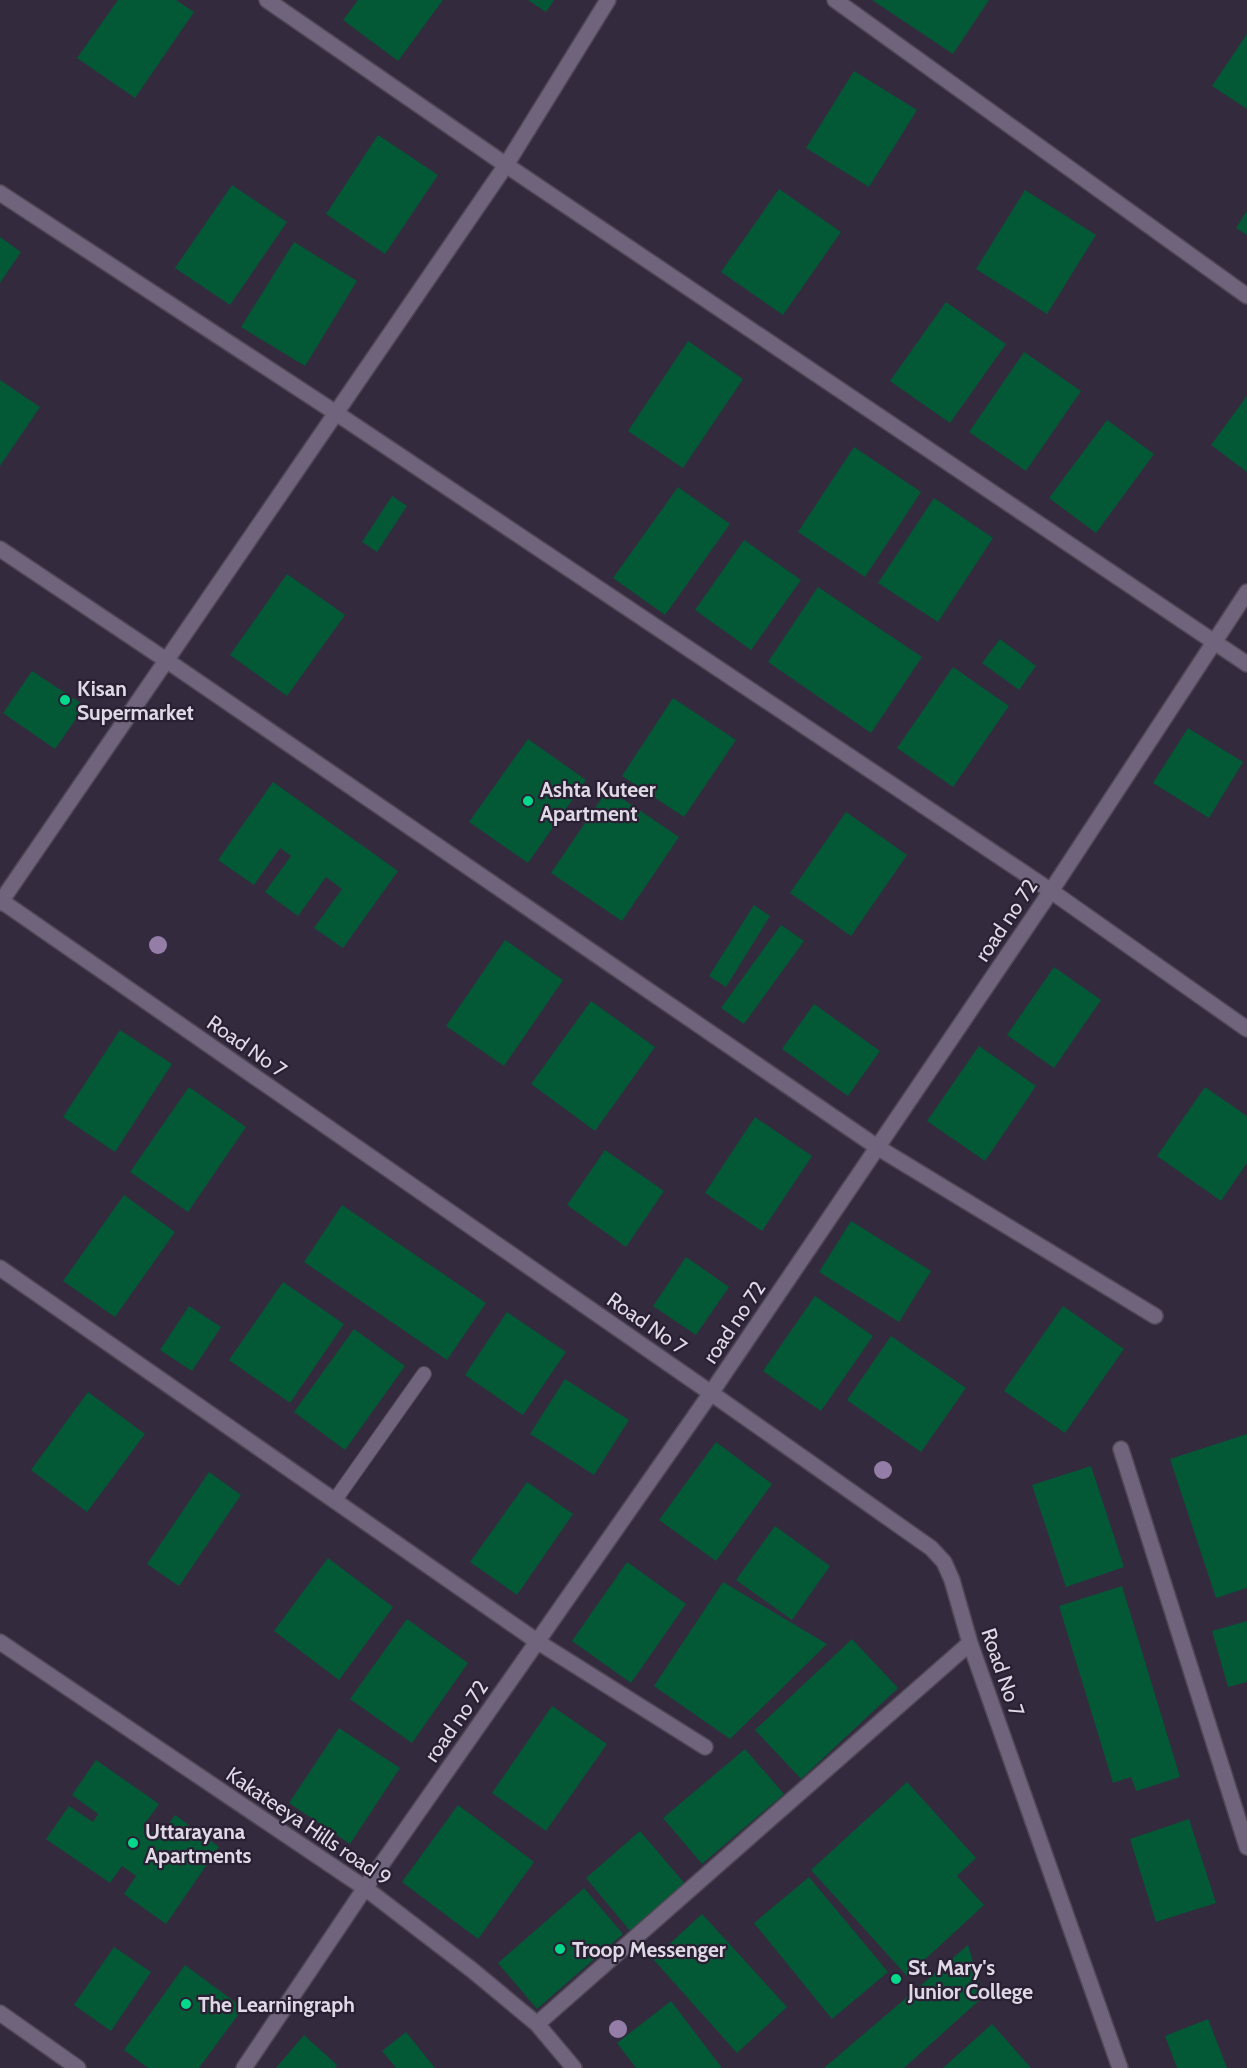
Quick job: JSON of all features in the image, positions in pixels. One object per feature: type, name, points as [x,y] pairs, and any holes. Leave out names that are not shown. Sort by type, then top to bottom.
[{"type":"street","points":[[267,0],[506,165],[1247,664]]},
{"type":"street","points":[[0,901],[506,165],[608,0]]},
{"type":"street","points":[[836,0],[1247,296]]},
{"type":"street","points":[[0,193],[336,413],[1051,891],[1247,1029]]},
{"type":"street","points":[[0,549],[878,1147],[1155,1316]]},
{"type":"street","name":"road no 72","points":[[244,2068],[365,1888],[711,1393],[1051,891],[1247,592]]},
{"type":"street","name":"Road No 7","points":[[0,901],[931,1548],[944,1562],[952,1580],[970,1643],[1120,2068]]},
{"type":"street","points":[[0,1268],[538,1641],[705,1748]]},
{"type":"street","points":[[1121,1449],[1247,1847]]},
{"type":"street","name":"Kakateeya Hills road 9","points":[[0,1642],[365,1888],[537,2024],[574,2068]]},
{"type":"street","points":[[537,2024],[970,1643]]},
{"type":"street","points":[[0,2013],[78,2068]]},
{"type":"lane","points":[[335,1500],[424,1374]]},
{"type":"building","points":[[118,0],[176,0],[194,12],[135,98],[77,58]]},
{"type":"building","points":[[358,0],[443,0],[398,61],[343,20]]},
{"type":"building","points":[[528,0],[554,0],[546,12]]},
{"type":"building","points":[[872,0],[989,0],[953,54]]},
{"type":"building","points":[[1247,34],[1247,109],[1212,86]]},
{"type":"building","points":[[854,71],[917,110],[869,187],[806,148]]},
{"type":"building","points":[[378,135],[438,175],[385,254],[326,214]]},
{"type":"building","points":[[232,185],[287,222],[230,305],[175,268]]},
{"type":"building","points":[[779,189],[841,232],[783,315],[721,272]]},
{"type":"building","points":[[1025,190],[1096,235],[1047,314],[976,269]]},
{"type":"building","points":[[1247,211],[1247,235],[1236,228]]},
{"type":"building","points":[[0,237],[21,252],[0,283]]},
{"type":"building","points":[[294,242],[357,281],[305,366],[241,327]]},
{"type":"building","points":[[946,302],[1006,344],[950,423],[890,381]]},
{"type":"building","points":[[688,341],[743,379],[683,468],[628,431]]},
{"type":"building","points":[[1024,352],[1081,391],[1026,471],[969,432]]},
{"type":"building","points":[[0,380],[40,407],[0,466]]},
{"type":"building","points":[[1247,396],[1247,472],[1211,445]]},
{"type":"building","points":[[1107,420],[1154,454],[1096,533],[1049,498]]},
{"type":"building","points":[[854,447],[921,492],[865,577],[798,532]]},
{"type":"building","points":[[678,487],[730,524],[665,615],[613,578]]},
{"type":"building","points":[[392,496],[407,506],[377,552],[362,542]]},
{"type":"building","points":[[934,498],[993,538],[938,622],[878,583]]},
{"type":"building","points":[[744,540],[801,580],[751,650],[695,610]]},
{"type":"building","points":[[287,574],[345,615],[287,696],[230,655]]},
{"type":"building","points":[[818,587],[922,657],[871,733],[768,662]]},
{"type":"building","points":[[1000,639],[1036,666],[1019,690],[982,663]]},
{"type":"building","points":[[953,667],[1009,706],[953,787],[897,748]]},
{"type":"building","points":[[32,671],[85,706],[55,749],[3,713]]},
{"type":"building","points":[[673,698],[736,740],[684,817],[622,776]]},
{"type":"building","points":[[1188,728],[1243,762],[1209,818],[1153,783]]},
{"type":"building","name":"Ashta Kuteer Apartment","points":[[528,739],[586,780],[528,863],[469,822]]},
{"type":"building","points":[[273,782],[398,871],[343,948],[314,928],[342,889],[326,877],[298,916],[265,892],[291,856],[280,848],[254,885],[218,860]]},
{"type":"building","points":[[608,789],[679,837],[622,921],[551,873]]},
{"type":"building","points":[[846,812],[907,855],[851,936],[790,893]]},
{"type":"building","points":[[754,905],[770,916],[726,987],[709,976]]},
{"type":"building","points":[[781,925],[804,941],[744,1024],[721,1008]]},
{"type":"building","points":[[505,940],[563,980],[504,1066],[446,1026]]},
{"type":"building","points":[[1054,967],[1101,1000],[1054,1068],[1007,1035]]},
{"type":"building","points":[[591,1001],[655,1047],[595,1131],[531,1084]]},
{"type":"building","points":[[814,1004],[880,1051],[848,1096],[782,1049]]},
{"type":"building","points":[[120,1030],[172,1064],[115,1152],[63,1117]]},
{"type":"building","points":[[979,1046],[1036,1086],[985,1161],[927,1121]]},
{"type":"building","points":[[189,1087],[246,1127],[188,1212],[130,1172]]},
{"type":"building","points":[[1205,1087],[1247,1116],[1247,1163],[1221,1201],[1157,1156]]},
{"type":"building","points":[[755,1117],[812,1156],[762,1231],[705,1193]]},
{"type":"building","points":[[605,1150],[664,1191],[626,1247],[567,1205]]},
{"type":"building","points":[[124,1195],[175,1232],[115,1317],[63,1281]]},
{"type":"building","points":[[342,1205],[486,1303],[447,1360],[304,1262]]},
{"type":"building","points":[[851,1221],[931,1271],[899,1322],[819,1272]]},
{"type":"building","points":[[686,1257],[729,1287],[696,1335],[653,1306]]},
{"type":"building","points":[[283,1282],[344,1324],[290,1403],[229,1360]]},
{"type":"building","points":[[815,1296],[873,1336],[821,1411],[763,1371]]},
{"type":"building","points":[[189,1306],[221,1327],[192,1371],[160,1350]]},
{"type":"building","points":[[1063,1306],[1124,1349],[1065,1433],[1004,1391]]},
{"type":"building","points":[[507,1312],[566,1352],[523,1415],[465,1375]]},
{"type":"building","points":[[354,1329],[405,1366],[345,1450],[294,1412]]},
{"type":"building","points":[[891,1336],[966,1388],[921,1452],[847,1400]]},
{"type":"building","points":[[565,1379],[629,1420],[594,1475],[530,1434]]},
{"type":"building","points":[[88,1392],[145,1434],[87,1512],[31,1470]]},
{"type":"building","points":[[1247,1434],[1247,1588],[1216,1598],[1170,1459]]},
{"type":"building","points":[[716,1442],[772,1484],[716,1561],[659,1520]]},
{"type":"building","points":[[1091,1466],[1124,1567],[1066,1587],[1032,1485]]},
{"type":"building","points":[[209,1472],[241,1495],[179,1586],[147,1564]]},
{"type":"building","points":[[527,1482],[573,1514],[517,1595],[470,1562]]},
{"type":"building","points":[[775,1526],[830,1566],[792,1620],[736,1580]]},
{"type":"building","points":[[328,1558],[393,1607],[339,1680],[274,1631]]},
{"type":"building","points":[[627,1562],[686,1604],[631,1683],[572,1641]]},
{"type":"building","points":[[723,1582],[827,1644],[730,1739],[654,1686]]},
{"type":"building","points":[[1122,1586],[1180,1777],[1136,1791],[1131,1777],[1113,1783],[1059,1606]]},
{"type":"building","points":[[407,1619],[468,1663],[412,1743],[350,1699]]},
{"type":"building","points":[[1247,1621],[1247,1682],[1228,1687],[1212,1631]]},
{"type":"building","points":[[852,1639],[898,1688],[801,1779],[755,1730]]},
{"type":"building","points":[[552,1706],[607,1744],[546,1831],[492,1793]]},
{"type":"building","points":[[339,1728],[400,1768],[350,1844],[289,1803]]},
{"type":"building","points":[[745,1749],[784,1794],[702,1864],[663,1818]]},
{"type":"building","name":"Uttarayana Apartments","points":[[96,1760],[159,1804],[143,1826],[159,1837],[175,1815],[219,1847],[166,1924],[124,1894],[136,1876],[122,1866],[110,1883],[46,1839],[69,1806],[93,1822],[98,1814],[72,1795]]},
{"type":"building","points":[[907,1782],[976,1858],[957,1876],[984,1905],[907,1976],[811,1870]]},
{"type":"building","points":[[458,1805],[534,1862],[478,1939],[402,1882]]},
{"type":"building","points":[[1189,1819],[1216,1903],[1156,1922],[1130,1839]]},
{"type":"building","points":[[640,1831],[685,1884],[630,1931],[586,1878]]},
{"type":"building","points":[[809,1877],[888,1972],[832,2019],[754,1923]]},
{"type":"building","name":"Troop Messenger","points":[[584,1888],[623,1934],[537,2009],[498,1963]]},
{"type":"building","points":[[702,1914],[787,2007],[737,2053],[653,1959]]},
{"type":"building","points":[[968,1945],[983,1997],[904,2068],[824,2068]]},
{"type":"building","points":[[114,1947],[151,1972],[111,2031],[74,2005]]},
{"type":"building","points":[[185,1965],[243,2008],[199,2068],[148,2068],[124,2050]]},
{"type":"building","points":[[671,2001],[722,2068],[636,2068],[617,2043]]},
{"type":"building","points":[[1208,2019],[1227,2068],[1177,2068],[1165,2036]]},
{"type":"building","points":[[992,2024],[1031,2068],[943,2068]]},
{"type":"building","points":[[406,2032],[435,2068],[396,2068],[382,2051]]},
{"type":"building","points":[[304,2035],[337,2065],[335,2068],[276,2068]]},
{"type":"place","name":"Kisan Supermarket","points":[[65,700]]},
{"type":"place","name":"Ashta Kuteer Apartment","points":[[528,801]]},
{"type":"place","name":"Uttarayana Apartments","points":[[133,1843]]},
{"type":"place","name":"Troop Messenger","points":[[560,1949]]},
{"type":"place","name":"St. Mary's Junior College","points":[[896,1979]]},
{"type":"place","name":"The Learningraph","points":[[186,2004]]}]
